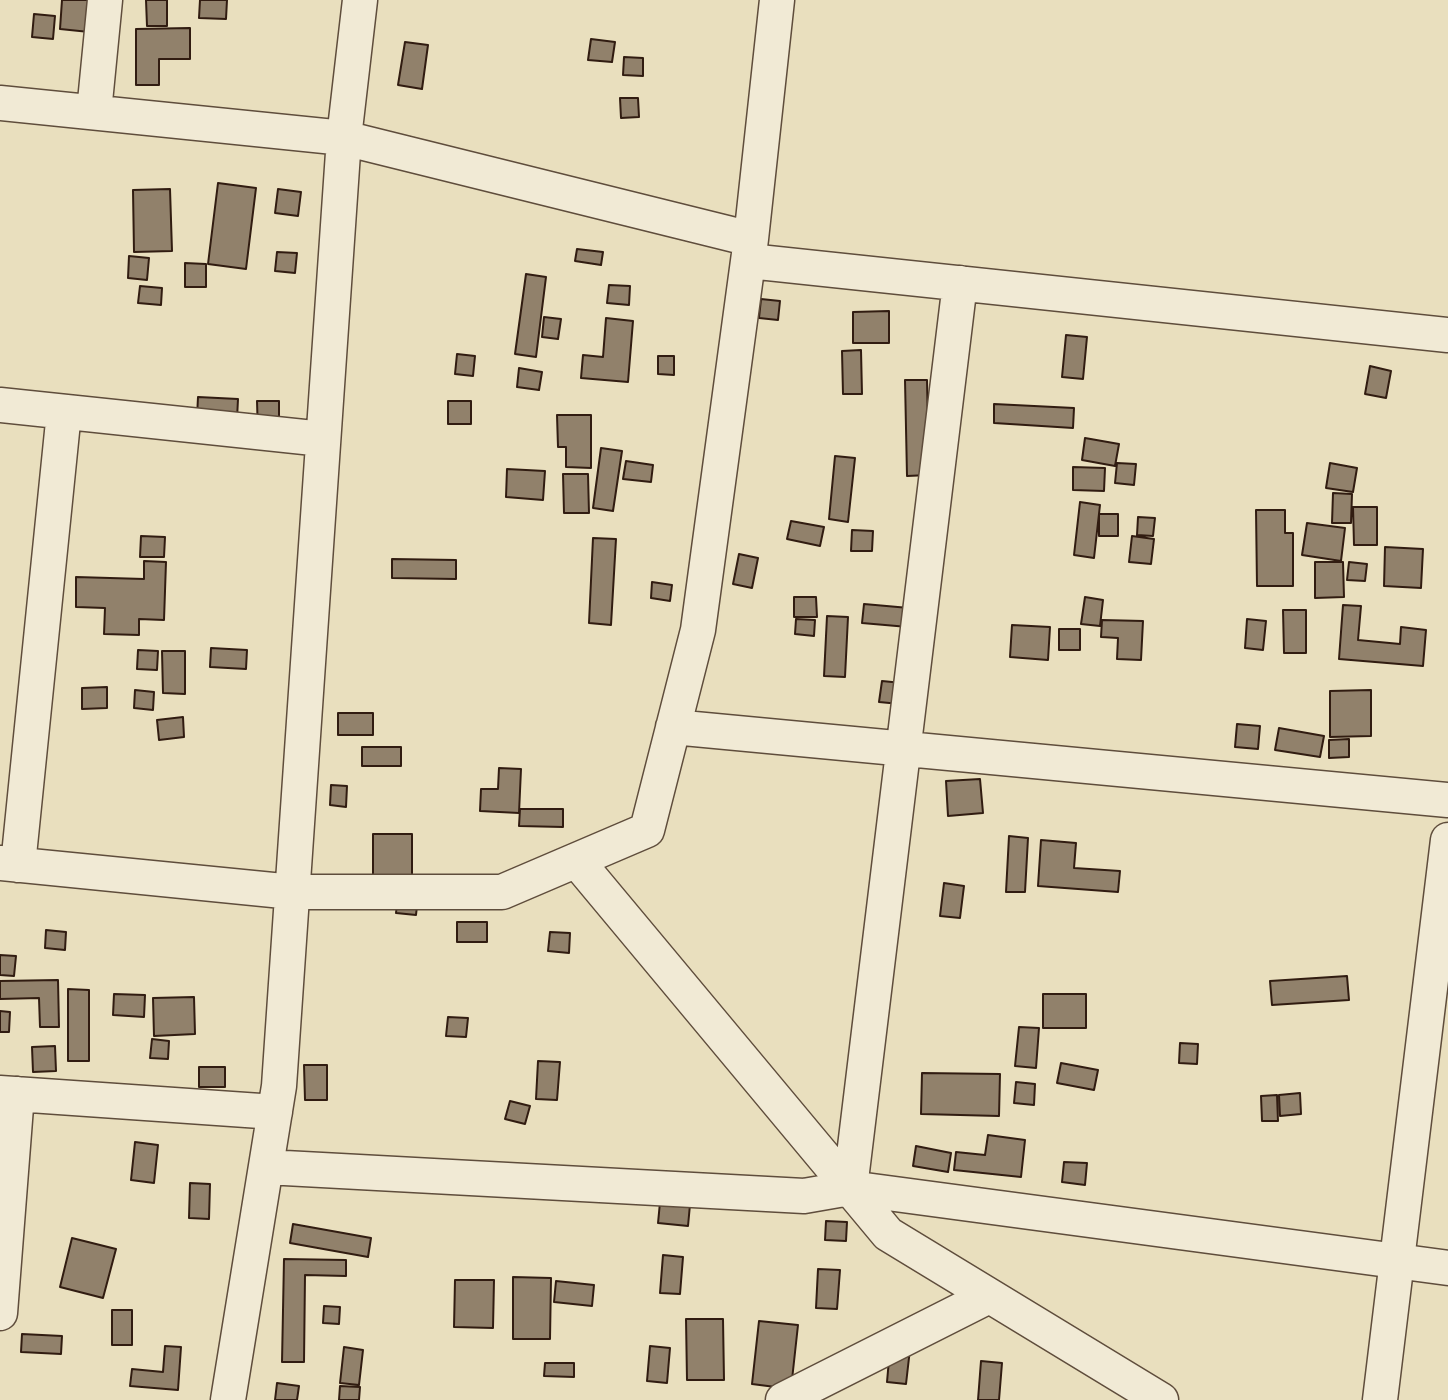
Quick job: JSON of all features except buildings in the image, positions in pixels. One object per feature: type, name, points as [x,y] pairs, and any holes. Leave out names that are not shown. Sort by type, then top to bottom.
[{"type":"street","points":[[94,112],[105,0]]},
{"type":"street","points":[[228,1400],[279,1086],[344,138],[360,0]]},
{"type":"street","points":[[64,412],[9,864],[293,892],[502,892],[647,830],[698,630],[750,250],[777,0]]},
{"type":"street","points":[[0,103],[344,138],[750,250],[960,283],[1448,335]]},
{"type":"street","points":[[850,1188],[960,283]]},
{"type":"street","points":[[0,405],[323,439]]},
{"type":"street","points":[[673,727],[1448,800]]},
{"type":"street","points":[[1380,1400],[1448,840]]},
{"type":"street","points":[[577,861],[888,1234],[1161,1400]]},
{"type":"street","points":[[0,1313],[9,1094],[275,1112]]},
{"type":"street","points":[[266,1167],[804,1196],[850,1188],[1448,1268]]},
{"type":"street","points":[[783,1400],[989,1296]]}]
